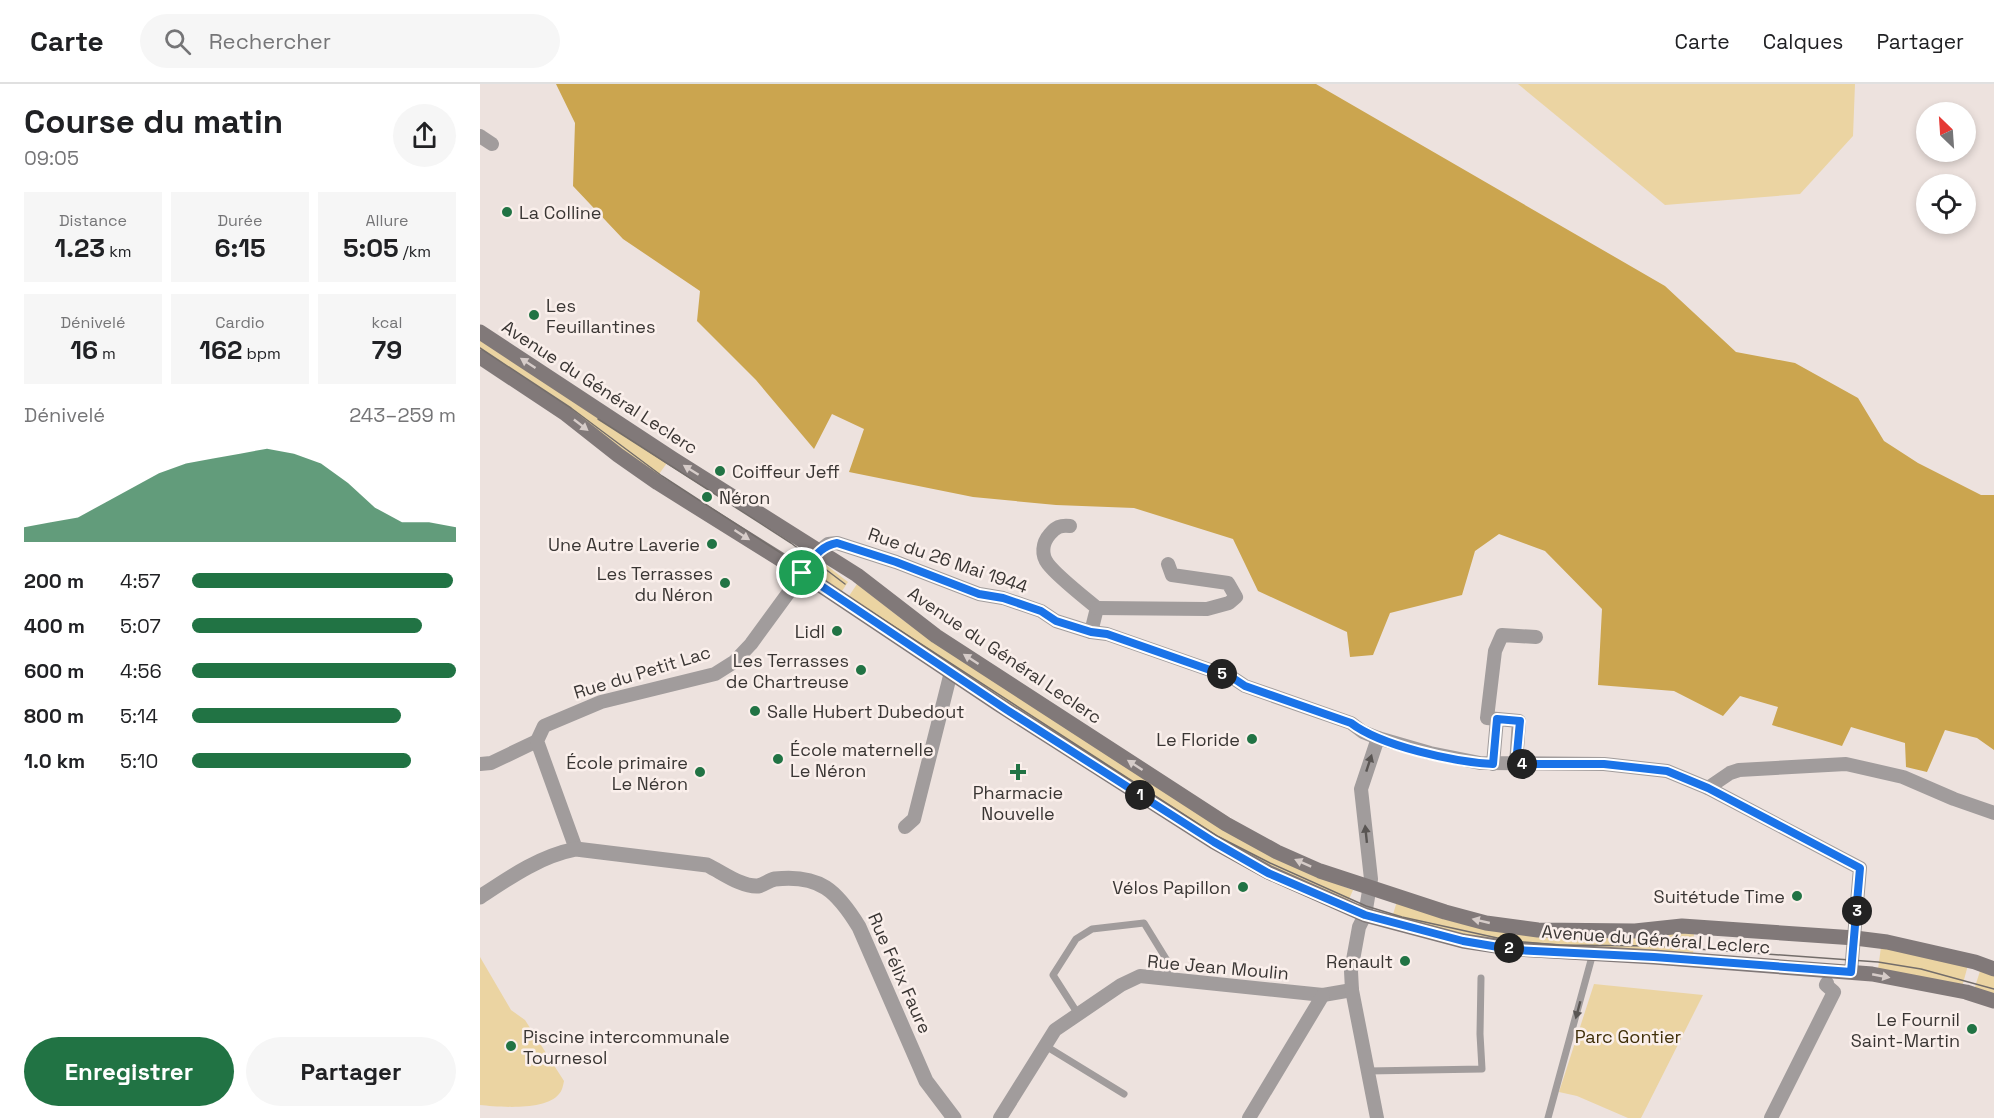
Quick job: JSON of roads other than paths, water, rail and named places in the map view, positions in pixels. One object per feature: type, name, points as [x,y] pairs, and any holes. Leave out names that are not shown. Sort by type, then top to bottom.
[{"type":"main road","name":"Avenue du Général Leclerc","points":[[480,332],[673,459],[857,575],[936,636],[1226,824],[1277,852],[1320,871],[1370,883],[1445,912],[1476,920],[1538,930],[1635,931],[1682,926],[1855,939],[1887,942],[1975,962],[1994,969]]},
{"type":"main road","name":"Avenue du Général Leclerc","points":[[480,357],[566,414],[658,483],[802,573],[951,672],[1239,857],[1268,873],[1365,915],[1463,941],[1516,950],[1593,953],[1872,974],[1966,992],[1994,1001]]},
{"type":"street","name":"Rue du 26 Mai 1944","points":[[1070,526],[1061,525],[1046,538],[1042,550],[1047,564],[1097,609]]},
{"type":"street","name":"Rue du 26 Mai 1944","points":[[819,551],[828,544],[845,544],[979,594],[1003,598],[1041,611],[1056,621],[1091,632],[1107,634],[1233,678],[1245,686],[1351,723],[1363,732],[1378,738],[1430,753],[1493,764],[1604,764],[1667,771],[1708,788],[1860,868],[1851,972]]},
{"type":"street","points":[[802,573],[819,551]]},
{"type":"street","points":[[1091,632],[1097,609],[1207,609],[1229,603],[1236,597],[1228,583],[1172,575],[1168,564]]},
{"type":"street","name":"Rue du Petit Lac","points":[[537,741],[544,726],[561,718],[601,702],[715,674],[734,662],[751,645],[802,573]]},
{"type":"street","points":[[1516,764],[1520,721],[1487,718],[1498,642],[1502,635],[1536,637]]},
{"type":"street","points":[[905,827],[914,819],[951,672]]},
{"type":"street","points":[[1493,764],[1497,719]]},
{"type":"street","points":[[1377,1118],[1352,990],[1351,971],[1359,927],[1365,915],[1370,883],[1361,789],[1378,738]]},
{"type":"street","points":[[480,765],[491,763],[537,741],[576,849],[558,853],[513,875],[480,897]]},
{"type":"street","points":[[1708,788],[1730,772],[1739,770],[1846,764],[1904,777],[1954,799],[1994,813]]},
{"type":"street","name":"Rue Félix Faure","points":[[576,849],[707,865],[734,881],[759,886],[774,879],[802,880],[819,883],[834,892],[859,927],[926,1081],[954,1118]]},
{"type":"street","name":"Rue Jean Moulin","points":[[1000,1118],[1055,1030],[1121,985],[1140,976],[1323,995],[1352,990]]},
{"type":"street","points":[[1771,1118],[1834,992],[1826,985],[1827,983]]},
{"type":"street","points":[[1249,1118],[1323,995]]},
{"type":"lane","points":[[1078,1014],[1053,975],[1076,939],[1092,929],[1144,923],[1168,962],[1167,978]]},
{"type":"lane","points":[[1548,1118],[1593,953]]},
{"type":"lane","points":[[1368,1071],[1482,1069],[1481,978]]},
{"type":"lane","points":[[1044,1045],[1124,1094]]},
{"type":"tram line","points":[[480,348],[571,408],[662,476],[1217,836],[1270,863],[1366,906],[1402,917],[1511,941],[1559,945],[1656,946],[1878,962],[1921,969],[1994,989]]},
{"type":"tram line","points":[[598,419],[791,543],[845,584]]},
{"type":"place","name":"La Colline","points":[[507,212]]},
{"type":"place","name":"Les Feuillantines","points":[[534,315]]},
{"type":"place","name":"Coiffeur Jeff","points":[[720,471]]},
{"type":"place","name":"Néron","points":[[707,497]]},
{"type":"place","name":"Une Autre Laverie","points":[[712,544]]},
{"type":"place","name":"Les Terrasses du Néron","points":[[725,583]]},
{"type":"place","name":"Lidl","points":[[837,631]]},
{"type":"place","name":"Les Terrasses de Chartreuse","points":[[861,670]]},
{"type":"place","name":"Salle Hubert Dubedout","points":[[755,711]]},
{"type":"place","name":"Le Floride","points":[[1252,739]]},
{"type":"place","name":"École maternelle Le Néron","points":[[778,759]]},
{"type":"place","name":"École primaire Le Néron","points":[[700,772]]},
{"type":"place","name":"Pharmacie Nouvelle","points":[[1018,772]]},
{"type":"place","name":"Vélos Papillon","points":[[1243,887]]},
{"type":"place","name":"Suitétude Time","points":[[1797,896]]},
{"type":"place","name":"Renault","points":[[1405,961]]},
{"type":"place","name":"Le Fournil Saint-Martin","points":[[1972,1029]]},
{"type":"place","name":"Piscine intercommunale Tournesol","points":[[511,1046]]},
{"type":"park label","name":"Parc Gontier","points":[[1628,1036]]}]
